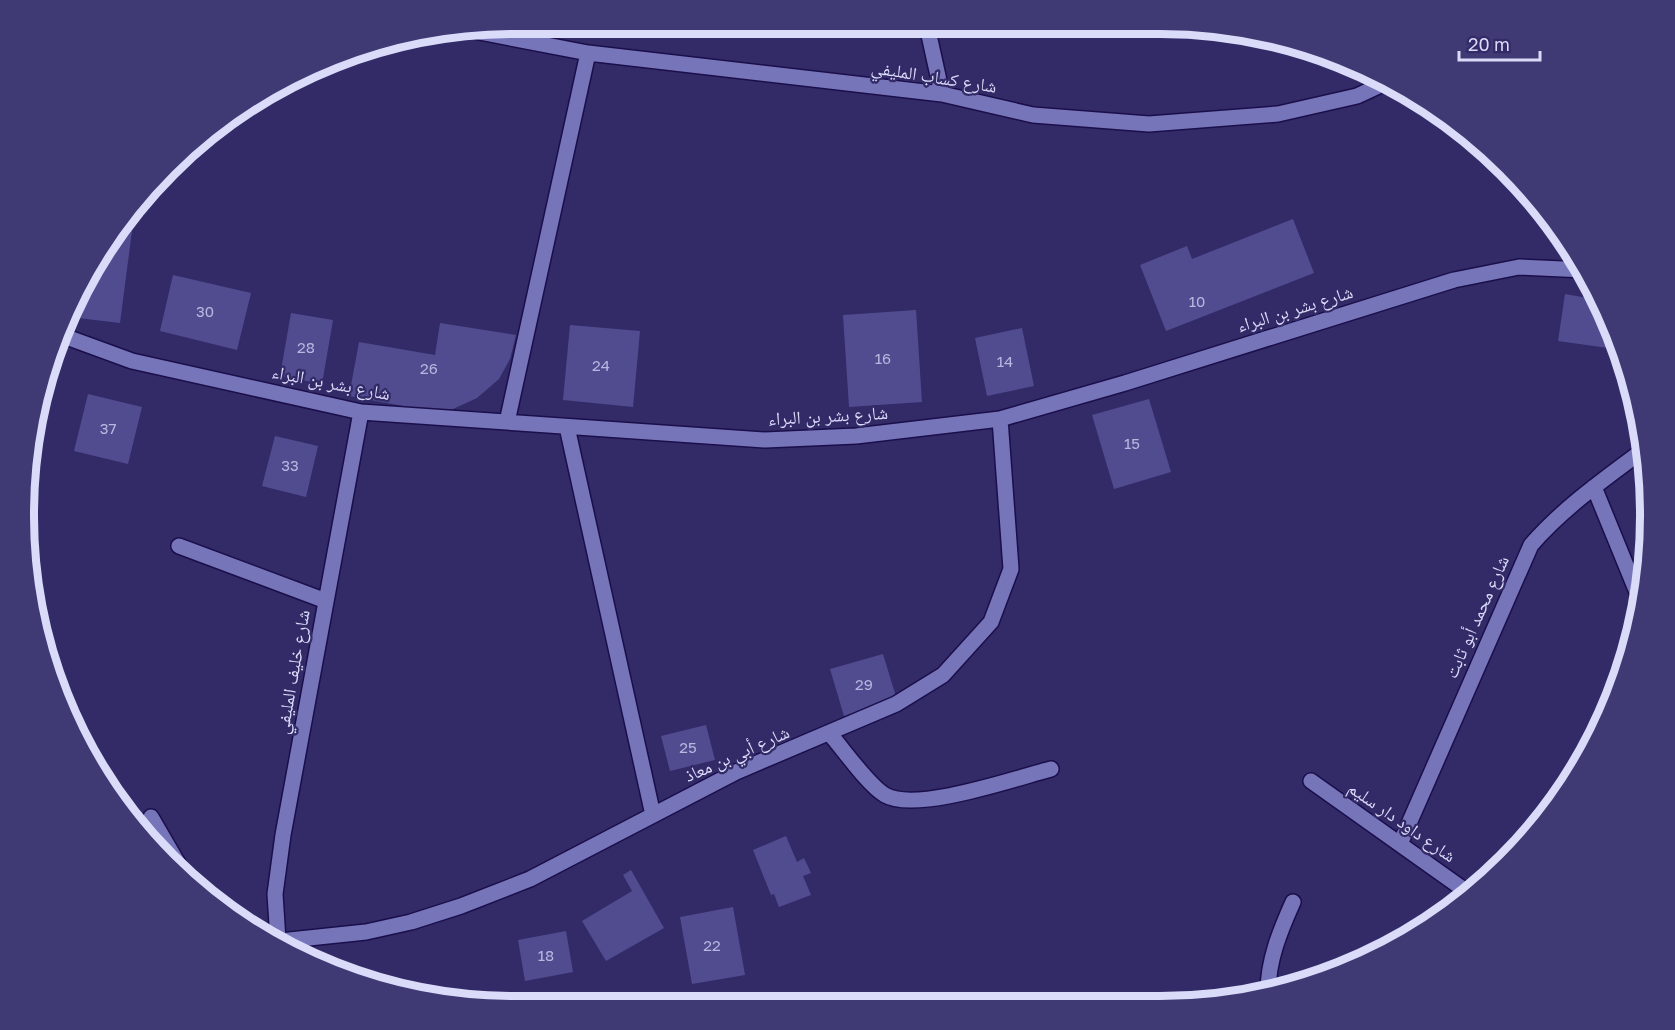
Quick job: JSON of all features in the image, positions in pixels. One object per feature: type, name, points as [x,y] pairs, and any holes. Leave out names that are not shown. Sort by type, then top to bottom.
[{"type":"street","points":[[929,34],[942,94]]},
{"type":"street","name":"شارع كساب المليفي","points":[[496,35],[588,53],[942,94],[1033,115],[1149,124],[1278,114],[1357,96],[1377,86]]},
{"type":"street","points":[[507,422],[588,53]]},
{"type":"street","name":"شارع بشر بن البراء","points":[[69,338],[132,361],[361,412],[765,440],[856,436],[1000,419],[1125,383],[1454,280],[1519,267],[1573,269]]},
{"type":"street","name":"شارع خليف المليفي","points":[[278,933],[275,894],[283,834],[361,412]]},
{"type":"street","name":"شارع أبي بن معاذ","points":[[291,940],[366,932],[411,922],[530,879],[736,772],[896,704],[943,675],[991,622],[1011,569],[1000,419]]},
{"type":"street","points":[[567,427],[653,815]]},
{"type":"street","name":"شارع محمد أبو ثابت","points":[[1400,844],[1531,544],[1594,487],[1636,455]]},
{"type":"street","points":[[1594,487],[1635,586]]},
{"type":"street","points":[[179,546],[326,601]]},
{"type":"street","points":[[830,734],[869,780],[886,795],[903,800],[933,800],[1051,769]]},
{"type":"street","name":"شارع داود دار سليم","points":[[1311,781],[1462,888]]},
{"type":"street","points":[[151,818],[169,849]]},
{"type":"street","points":[[1268,983],[1275,944],[1293,902]]},
{"type":"building","points":[[1293,219],[1314,273],[1166,331],[1140,265],[1187,246],[1192,259]]},
{"type":"building","points":[[128,230],[132,231],[120,323],[77,318],[99,275]]},
{"type":"building","points":[[173,275],[251,293],[237,350],[160,331]]},
{"type":"building","points":[[1565,294],[1589,298],[1610,348],[1558,341]]},
{"type":"building","points":[[916,310],[922,402],[849,407],[843,315]]},
{"type":"building","points":[[291,313],[333,320],[322,384],[280,376]]},
{"type":"building","points":[[440,323],[516,335],[510,359],[499,379],[477,398],[453,409],[425,410],[349,396],[359,342],[435,355]]},
{"type":"building","points":[[570,325],[640,331],[633,407],[563,400]]},
{"type":"building","points":[[1022,328],[1034,386],[987,396],[975,338]]},
{"type":"building","points":[[88,394],[142,407],[128,464],[74,451]]},
{"type":"building","points":[[1149,399],[1171,472],[1114,489],[1092,415]]},
{"type":"building","points":[[275,436],[318,446],[306,497],[262,486]]},
{"type":"building","points":[[883,654],[897,700],[844,716],[830,669]]},
{"type":"building","points":[[706,725],[715,760],[670,771],[661,736]]},
{"type":"building","points":[[786,836],[797,862],[804,858],[811,873],[803,876],[811,895],[779,907],[774,894],[771,895],[753,850]]},
{"type":"building","points":[[631,870],[664,928],[606,961],[582,921],[632,891],[623,875]]},
{"type":"building","points":[[733,907],[745,975],[692,984],[680,917]]},
{"type":"building","points":[[566,931],[573,972],[525,981],[518,940]]}]
